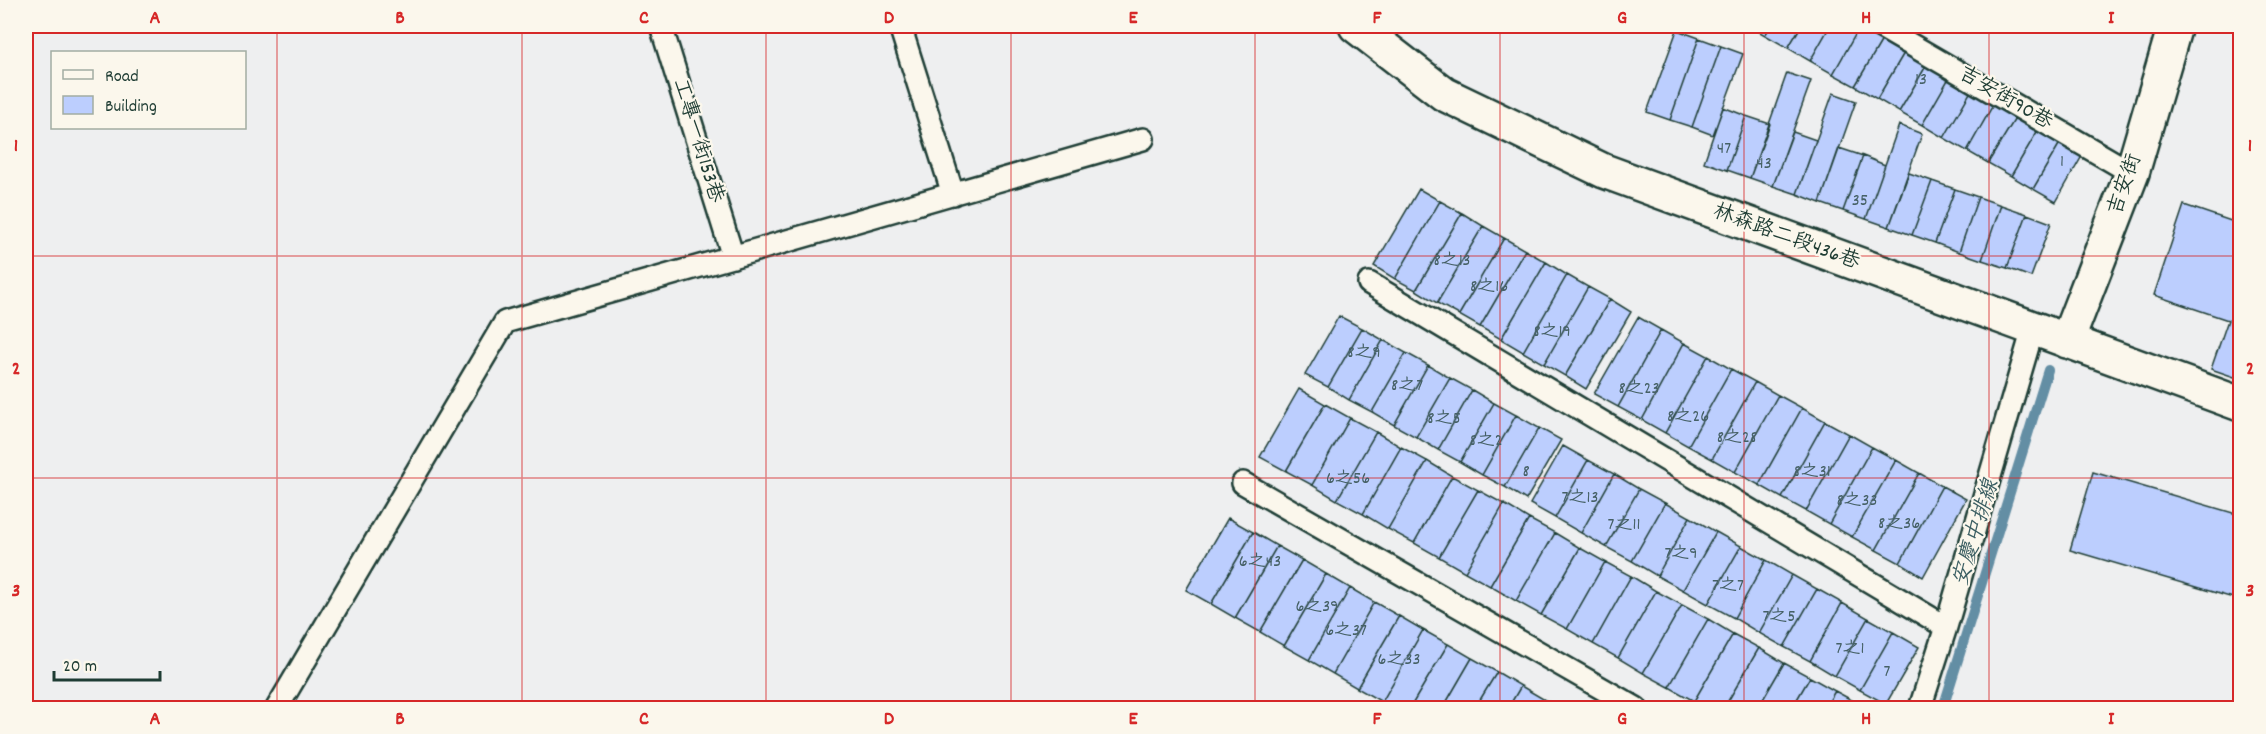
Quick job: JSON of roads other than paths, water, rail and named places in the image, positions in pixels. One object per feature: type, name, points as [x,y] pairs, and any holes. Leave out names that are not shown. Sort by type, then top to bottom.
[{"type":"street","name":"林森路二段436巷","points":[[1356,26],[1444,94],[1604,171],[2241,404]]},
{"type":"street","name":"吉安街","points":[[2067,341],[2132,173],[2175,26]]},
{"type":"lane","name":"工專一街153巷","points":[[661,26],[733,257]]},
{"type":"lane","points":[[900,26],[953,194]]},
{"type":"lane","name":"吉安街90巷","points":[[1879,26],[2132,173]]},
{"type":"lane","points":[[277,708],[505,322],[1143,139]]},
{"type":"lane","points":[[1369,284],[1946,627]]},
{"type":"lane","points":[[1920,708],[2033,329]]},
{"type":"lane","points":[[1244,483],[1636,708]]},
{"type":"waterway","name":"安慶中排線","points":[[1943,708],[2048,370]]}]
